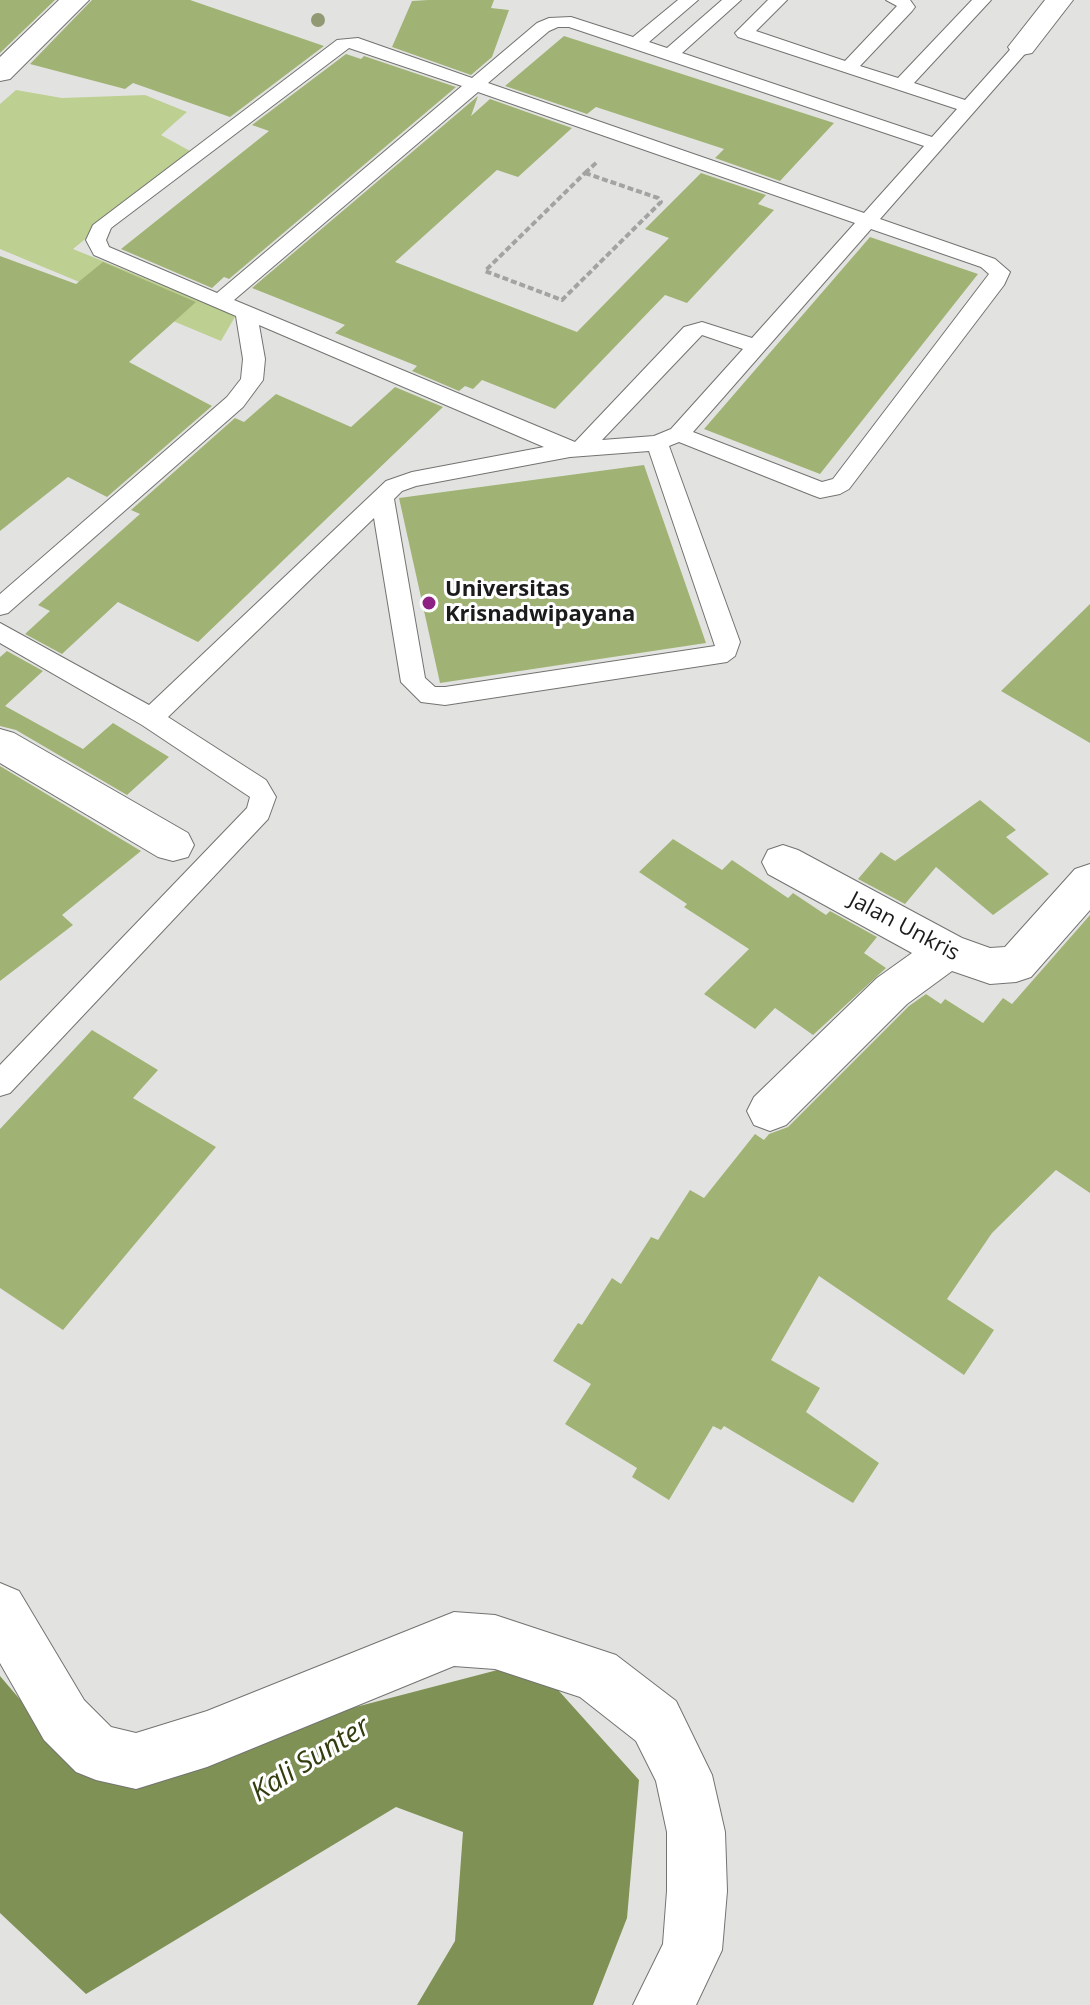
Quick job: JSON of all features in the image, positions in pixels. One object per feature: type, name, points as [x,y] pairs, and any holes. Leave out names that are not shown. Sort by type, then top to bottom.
[{"type":"street","points":[[0,73],[75,0]]},
{"type":"street","points":[[1022,47],[1059,0]]},
{"type":"street","points":[[6,734],[173,845]]},
{"type":"street","name":"Jalan Unkris","points":[[783,862],[947,951],[990,966],[1016,964],[1090,881]]},
{"type":"street","points":[[770,1111],[892,991],[947,951]]},
{"type":"street","points":[[0,1610],[64,1720],[96,1752],[136,1761],[207,1739],[454,1639],[495,1642],[596,1675],[656,1721],[683,1775],[696,1832],[697,1891],[692,1950],[663,2005]]},
{"type":"lane","points":[[637,43],[689,0]]},
{"type":"lane","points":[[671,54],[732,0]]},
{"type":"lane","points":[[778,0],[744,33],[969,107]]},
{"type":"lane","points":[[848,68],[906,7],[903,2],[895,0]]},
{"type":"lane","points":[[883,126],[909,88],[979,1]]},
{"type":"lane","points":[[218,303],[543,27],[555,22],[571,22],[637,43],[938,145]]},
{"type":"lane","points":[[151,718],[382,496],[412,479],[575,450],[668,439],[820,490],[832,489],[841,484],[994,285],[1000,272],[988,263],[361,44],[343,44],[103,225],[96,240],[101,251],[218,303],[575,450]]},
{"type":"lane","points":[[668,439],[758,347],[1022,47]]},
{"type":"lane","points":[[0,607],[235,402],[252,380],[254,359],[246,313]]},
{"type":"lane","points":[[575,450],[691,332],[702,328],[758,347]]},
{"type":"lane","points":[[382,496],[413,682],[430,696],[718,656],[726,650],[728,642],[668,439]]},
{"type":"lane","points":[[0,632],[151,718],[257,787],[263,797],[262,805],[0,1084]]},
{"type":"path","points":[[585,173],[658,198],[661,202],[562,300],[485,271],[585,173],[623,136]]},
{"type":"shaded area","points":[[16,90],[62,98],[145,95],[187,112],[161,135],[192,152],[73,249],[236,315],[221,341],[0,249],[0,104]]},
{"type":"water","name":"Kali Sunter","points":[[532,1661],[639,1780],[627,1918],[593,2005],[417,2005],[455,1941],[463,1832],[396,1807],[86,1994],[0,1913],[0,1676],[35,1717],[86,1764],[348,1709]]},
{"type":"building","points":[[0,0],[55,0],[0,53]]},
{"type":"building","points":[[92,0],[190,0],[324,46],[230,117],[133,83],[125,89],[30,64]]},
{"type":"building","points":[[494,0],[491,8],[509,10],[492,57],[471,75],[392,47],[412,1]]},
{"type":"building","points":[[564,36],[834,123],[780,181],[715,158],[724,149],[596,107],[587,114],[505,86]]},
{"type":"building","points":[[346,54],[361,59],[364,56],[456,87],[229,279],[224,277],[212,288],[121,249],[269,131],[252,125]]},
{"type":"building","points":[[478,96],[471,116],[490,99],[572,128],[518,177],[497,170],[395,262],[577,332],[669,238],[645,229],[701,173],[766,195],[758,204],[774,210],[687,303],[665,295],[555,409],[482,380],[473,389],[465,386],[459,391],[412,371],[417,366],[335,333],[345,325],[252,288]]},
{"type":"building","points":[[870,237],[978,274],[820,474],[704,429]]},
{"type":"building","points":[[0,256],[76,284],[103,262],[196,302],[129,362],[212,406],[107,497],[68,477],[0,531]]},
{"type":"building","points":[[395,387],[443,407],[198,642],[118,602],[62,654],[25,634],[50,611],[38,605],[140,514],[131,510],[235,418],[244,422],[276,394],[351,427]]},
{"type":"building","points":[[644,465],[706,643],[440,683],[399,498]]},
{"type":"building","points":[[1090,604],[1090,743],[1001,691]]},
{"type":"building","points":[[7,651],[43,671],[5,706],[83,749],[113,723],[169,757],[127,795],[16,730],[0,726],[0,657]]},
{"type":"building","points":[[0,766],[141,851],[62,915],[73,925],[0,981]]},
{"type":"building","points":[[980,800],[1016,830],[1006,837],[1049,874],[993,915],[936,867],[905,904],[858,879],[881,852],[895,861]]},
{"type":"building","points":[[673,839],[722,870],[732,860],[788,898],[793,893],[826,915],[830,911],[877,937],[864,953],[886,968],[813,1035],[775,1008],[755,1029],[704,994],[749,949],[684,907],[687,904],[639,872]]},
{"type":"building","points":[[1090,915],[1090,1193],[1056,1170],[992,1233],[947,1299],[994,1330],[964,1375],[819,1276],[771,1360],[820,1388],[806,1412],[879,1463],[853,1503],[724,1426],[721,1430],[713,1426],[669,1500],[632,1477],[637,1468],[565,1424],[591,1384],[553,1361],[578,1323],[582,1325],[612,1278],[621,1284],[651,1237],[658,1240],[690,1190],[704,1198],[755,1134],[764,1140],[769,1134],[788,1127],[909,1006],[926,994],[941,1004],[945,999],[983,1023],[1003,998],[1012,1004]]},
{"type":"building","points":[[92,1030],[158,1070],[133,1098],[216,1147],[63,1330],[0,1288],[0,1129]]},
{"type":"place","name":"Universitas Krisnadwipayana","points":[[429,603]]}]
